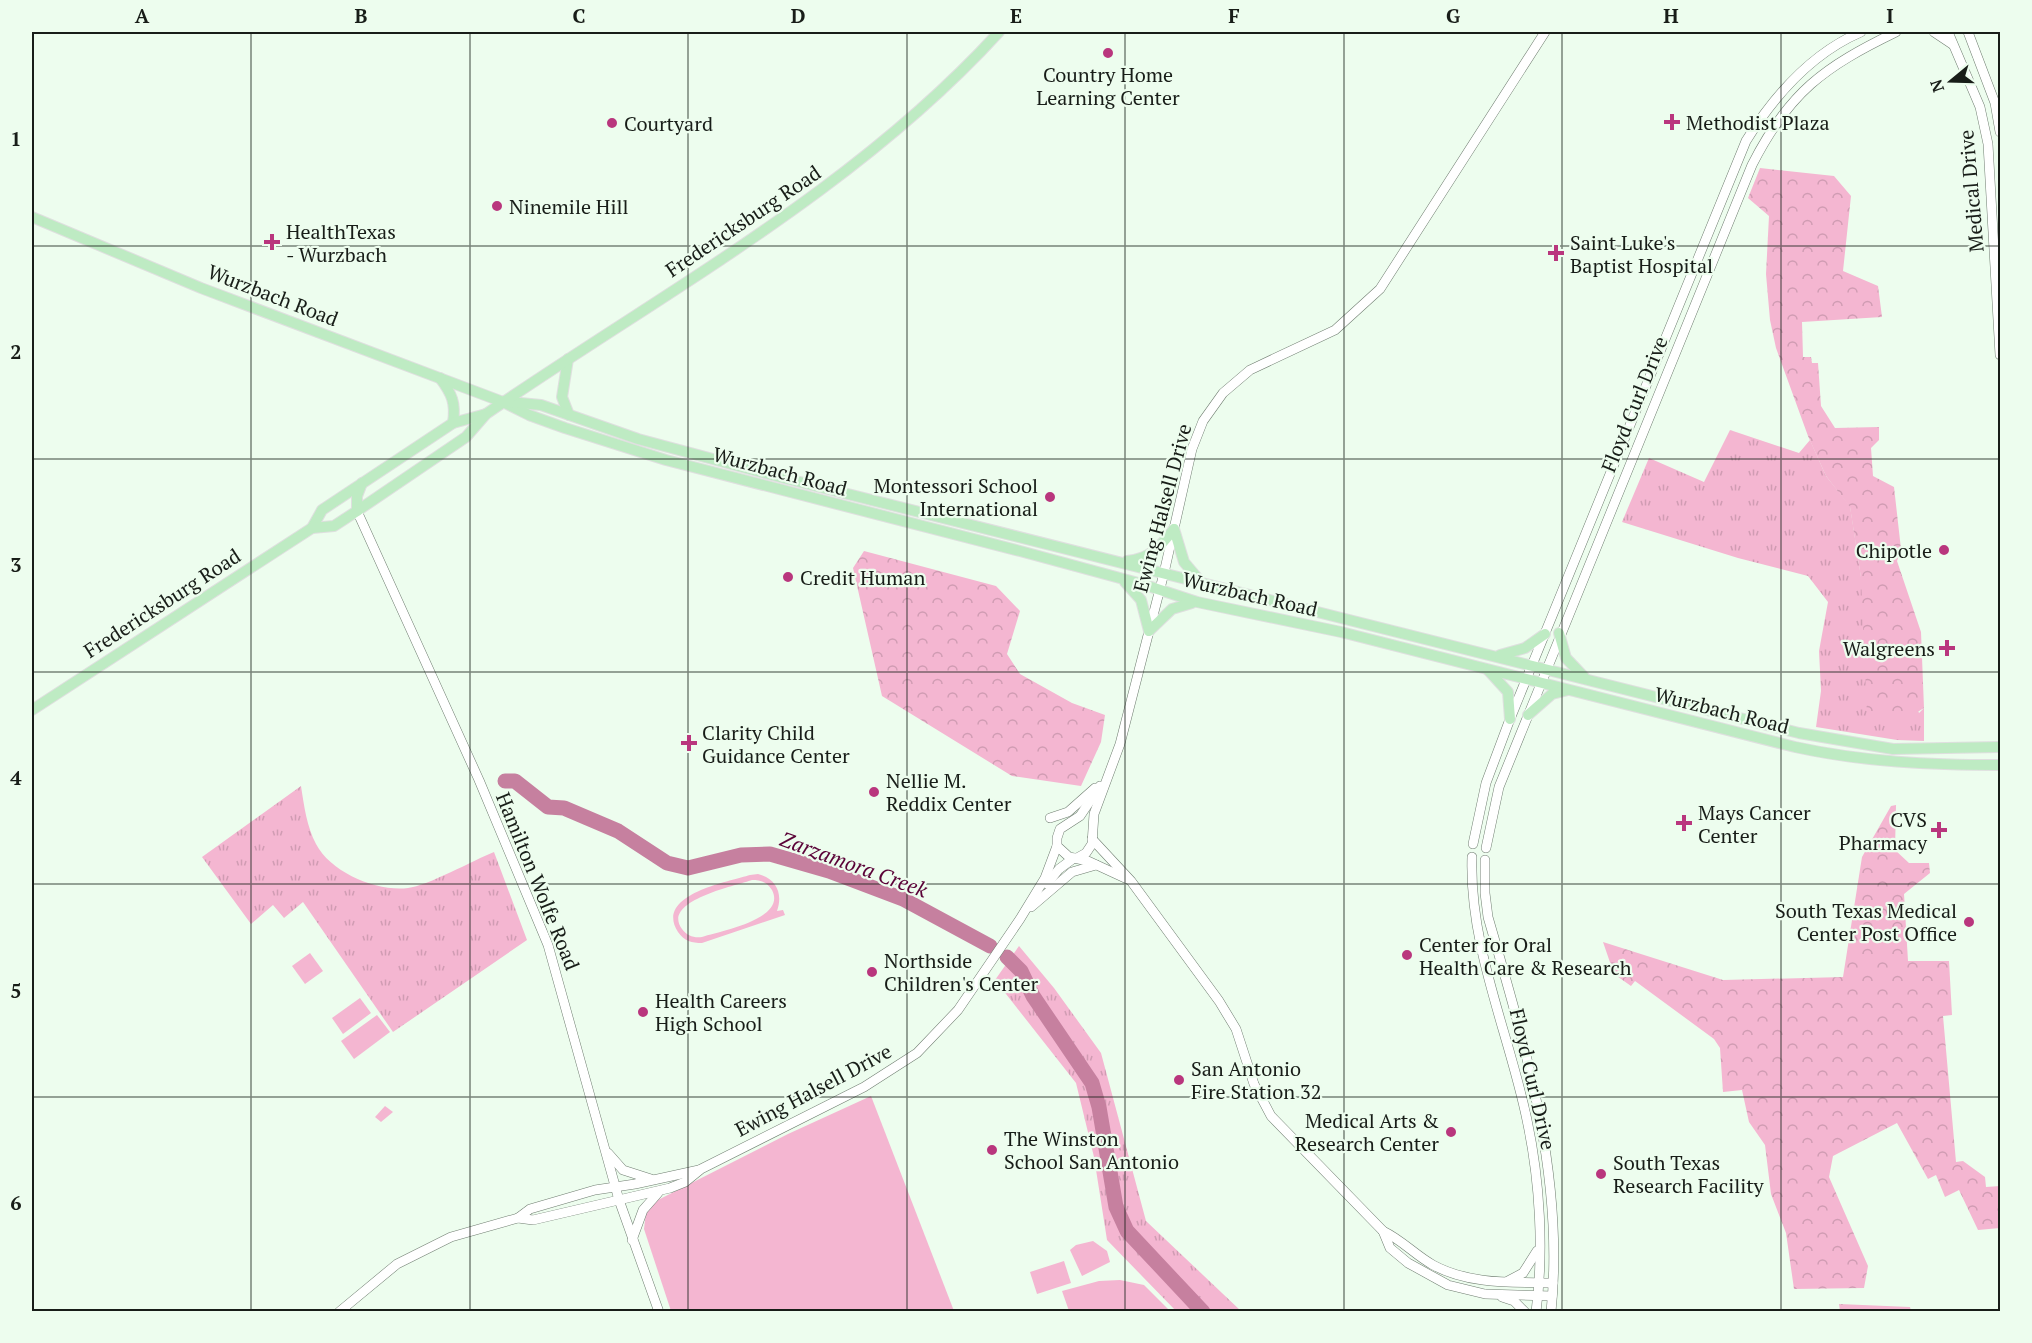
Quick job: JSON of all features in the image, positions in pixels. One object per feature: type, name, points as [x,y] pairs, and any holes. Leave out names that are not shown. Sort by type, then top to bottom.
[{"type":"main road","name":"Fredericksburg Road","points":[[32,710],[312,528],[334,526],[357,511],[466,437],[486,414],[503,402],[715,262],[851,168],[923,110],[999,32]]},
{"type":"main road","name":"Wurzbach Road","points":[[32,218],[201,288],[503,402],[529,415],[666,460],[1120,578],[1197,602],[1341,632],[1854,759],[1913,765],[2001,765]]},
{"type":"main road","points":[[568,359],[562,397],[569,415]]},
{"type":"main road","points":[[440,378],[453,394],[455,410],[453,423]]},
{"type":"main road","name":"Wurzbach Road","points":[[503,402],[540,405],[638,438],[780,477],[1799,733],[1893,749],[2001,747]]},
{"type":"main road","name":"Fredericksburg Road","points":[[312,528],[322,510],[453,423],[486,414]]},
{"type":"main road","points":[[357,511],[357,496],[363,483]]},
{"type":"main road","points":[[1119,561],[1148,556],[1156,552],[1174,529]]},
{"type":"main road","points":[[1174,529],[1184,562],[1202,582]]},
{"type":"main road","points":[[1120,578],[1139,598],[1149,631],[1177,607],[1197,602]]},
{"type":"main road","points":[[1559,633],[1566,658],[1586,679]]},
{"type":"main road","points":[[1493,656],[1522,649],[1545,634]]},
{"type":"main road","points":[[1485,667],[1508,692],[1510,719]]},
{"type":"main road","points":[[1528,714],[1552,694],[1572,690]]},
{"type":"main road","points":[[1988,747],[2001,740]]},
{"type":"main road","points":[[1987,765],[2001,771]]},
{"type":"street","name":"Ewing Halsell Drive","points":[[1020,919],[1053,875],[1090,849],[1094,814],[1111,769],[1149,631],[1192,449],[1209,410],[1222,393],[1250,369],[1335,330],[1380,289],[1545,32]]},
{"type":"street","name":"Floyd Curl Drive","points":[[1473,844],[1486,783],[1510,719],[1732,171],[1758,122],[1797,75],[1848,37],[1861,32]]},
{"type":"street","name":"Floyd Curl Drive","points":[[1486,848],[1499,787],[1559,633],[1745,178],[1770,131],[1807,85],[1822,72],[1896,32]]},
{"type":"street","points":[[1934,32],[1954,45]]},
{"type":"street","name":"Medical Drive","points":[[1948,32],[1980,106],[1988,144],[2001,355]]},
{"type":"street","name":"Medical Drive","points":[[1968,32],[1995,104],[2001,132]]},
{"type":"street","points":[[1758,122],[1770,131]]},
{"type":"street","name":"Hamilton Wolfe Road","points":[[357,511],[477,775],[544,934],[619,1200],[658,1311]]},
{"type":"street","name":"Ewing Halsell Drive","points":[[518,1218],[533,1220],[662,1190],[685,1182],[701,1169],[864,1088],[917,1053],[958,1010],[1045,878],[1058,846],[1057,838],[1060,829],[1072,822],[1089,805],[1111,769]]},
{"type":"street","points":[[1050,818],[1068,812],[1102,783]]},
{"type":"street","points":[[1072,822],[1084,825],[1131,881],[1227,1015],[1244,1051],[1254,1084],[1271,1116],[1383,1231],[1441,1269],[1482,1281],[1553,1283]]},
{"type":"street","points":[[1058,846],[1064,855],[1097,865],[1131,881]]},
{"type":"street","name":"Floyd Curl Drive","points":[[1472,857],[1475,921],[1527,1120],[1536,1178],[1538,1249],[1536,1311]]},
{"type":"street","name":"Floyd Curl Drive","points":[[1485,860],[1488,917],[1541,1118],[1553,1215],[1551,1311]]},
{"type":"street","points":[[1029,908],[1072,872],[1097,865]]},
{"type":"street","points":[[605,1149],[623,1170],[654,1180]]},
{"type":"street","name":"Ewing Halsell Drive","points":[[518,1218],[530,1209],[595,1190],[701,1169]]},
{"type":"street","points":[[632,1240],[643,1210],[662,1190]]},
{"type":"street","points":[[339,1311],[379,1276],[423,1249],[459,1234],[518,1218]]},
{"type":"street","points":[[1383,1231],[1390,1248],[1423,1272],[1459,1288],[1494,1294],[1552,1296]]},
{"type":"street","points":[[1504,1282],[1523,1273],[1538,1249]]},
{"type":"street","points":[[1494,1294],[1514,1301],[1525,1311]]},
{"type":"green space","points":[[1760,168],[1834,176],[1851,196],[1843,271],[1878,286],[1882,317],[1802,322],[1803,357],[1811,357],[1812,363],[1818,363],[1821,406],[1835,428],[1879,427],[1879,440],[1871,448],[1873,476],[1894,487],[1901,549],[1897,561],[1921,632],[1924,708],[1906,719],[1867,715],[1861,578],[1850,507],[1826,476],[1808,436],[1776,348],[1770,320],[1766,274],[1769,216],[1748,198]]},
{"type":"green space","points":[[1730,430],[1799,453],[1810,440],[1826,476],[1850,506],[1861,577],[1919,713],[1924,708],[1924,741],[1897,740],[1816,727],[1821,691],[1819,651],[1828,602],[1808,576],[1738,558],[1622,522],[1649,458],[1704,482]]},
{"type":"green space","points":[[864,551],[996,586],[1020,611],[1007,654],[1020,674],[1072,703],[1105,715],[1101,742],[1081,786],[1012,776],[882,696],[853,568]]},
{"type":"green space","points":[[301,786],[310,831],[323,854],[344,872],[370,883],[396,888],[416,886],[494,852],[527,940],[393,1032],[303,902],[284,918],[273,905],[251,924],[202,857]]},
{"type":"green space","points":[[1896,805],[1895,850],[1909,863],[1929,863],[1930,873],[1904,894],[1908,961],[1949,961],[1952,1015],[1943,1016],[1956,1162],[1963,1161],[1985,1177],[1986,1187],[2000,1186],[2000,1228],[1978,1230],[1959,1190],[1945,1197],[1936,1175],[1928,1179],[1897,1123],[1833,1156],[1829,1177],[1868,1266],[1864,1288],[1794,1289],[1786,1233],[1771,1194],[1765,1145],[1749,1122],[1742,1090],[1723,1092],[1720,1048],[1714,1039],[1635,981],[1631,986],[1614,974],[1603,942],[1723,980],[1843,977],[1862,857],[1891,806]]},
{"type":"green space","points":[[750,875],[765,876],[774,883],[779,893],[777,911],[783,910],[785,915],[702,943],[688,941],[680,935],[673,919],[676,908],[684,900],[711,886]],"holes":[[[755,880],[768,885],[772,890],[774,900],[770,909],[761,916],[736,927],[702,937],[691,936],[682,929],[678,919],[682,910],[690,903],[717,891]]]},
{"type":"green space","points":[[1019,946],[1054,988],[1101,1053],[1146,1221],[1241,1311],[1176,1311],[1107,1240],[1094,1157],[1076,1083],[995,980]]},
{"type":"green space","points":[[310,953],[323,971],[305,984],[292,966]]},
{"type":"green space","points":[[360,998],[371,1013],[343,1034],[332,1018]]},
{"type":"green space","points":[[377,1015],[390,1032],[354,1059],[341,1041]]},
{"type":"green space","points":[[871,1096],[954,1311],[671,1311],[644,1229],[646,1212],[656,1201],[788,1134]]},
{"type":"green space","points":[[385,1106],[393,1112],[381,1122],[375,1117]]},
{"type":"green space","points":[[1093,1241],[1107,1251],[1110,1262],[1082,1276],[1070,1250],[1076,1245]]},
{"type":"green space","points":[[1064,1261],[1071,1283],[1037,1294],[1030,1272]]},
{"type":"green space","points":[[1120,1280],[1144,1285],[1170,1311],[1069,1311],[1062,1291],[1099,1281]]},
{"type":"green space","points":[[1839,1304],[1910,1307],[1911,1311],[1840,1311]]},
{"type":"waterway","name":"Zarzamora Creek","points":[[505,781],[515,781],[548,807],[564,808],[618,831],[667,863],[688,868],[741,855],[770,854],[829,871],[903,899],[990,946]]},
{"type":"waterway","name":"Zarzamora Creek","points":[[1007,957],[1021,971],[1033,996],[1092,1083],[1099,1107],[1116,1207],[1127,1231],[1203,1312]]},
{"type":"place","name":"Country Home Learning Center","points":[[1108,53]]},
{"type":"place","name":"Methodist Plaza","points":[[1672,122]]},
{"type":"place","name":"Courtyard","points":[[612,123]]},
{"type":"place","name":"Ninemile Hill","points":[[497,206]]},
{"type":"place","name":"HealthTexas - Wurzbach","points":[[272,242]]},
{"type":"place","name":"Saint Luke's Baptist Hospital","points":[[1556,253]]},
{"type":"place","name":"Montessori School International","points":[[1050,497]]},
{"type":"place","name":"Chipotle","points":[[1944,550]]},
{"type":"place","name":"Credit Human","points":[[788,577]]},
{"type":"place","name":"Walgreens","points":[[1947,648]]},
{"type":"place","name":"Clarity Child Guidance Center","points":[[689,743]]},
{"type":"place","name":"Nellie M. Reddix Center","points":[[874,792]]},
{"type":"place","name":"Mays Cancer Center","points":[[1684,823]]},
{"type":"place","name":"CVS Pharmacy","points":[[1939,830]]},
{"type":"place","name":"South Texas Medical Center Post Office","points":[[1969,922]]},
{"type":"place","name":"Center for Oral Health Care & Research","points":[[1407,955]]},
{"type":"place","name":"Northside Children's Center","points":[[872,972]]},
{"type":"place","name":"Health Careers High School","points":[[643,1012]]},
{"type":"place","name":"San Antonio Fire Station 32","points":[[1179,1080]]},
{"type":"place","name":"Medical Arts & Research Center","points":[[1451,1132]]},
{"type":"place","name":"The Winston School San Antonio","points":[[992,1150]]},
{"type":"place","name":"South Texas Research Facility","points":[[1601,1174]]}]
